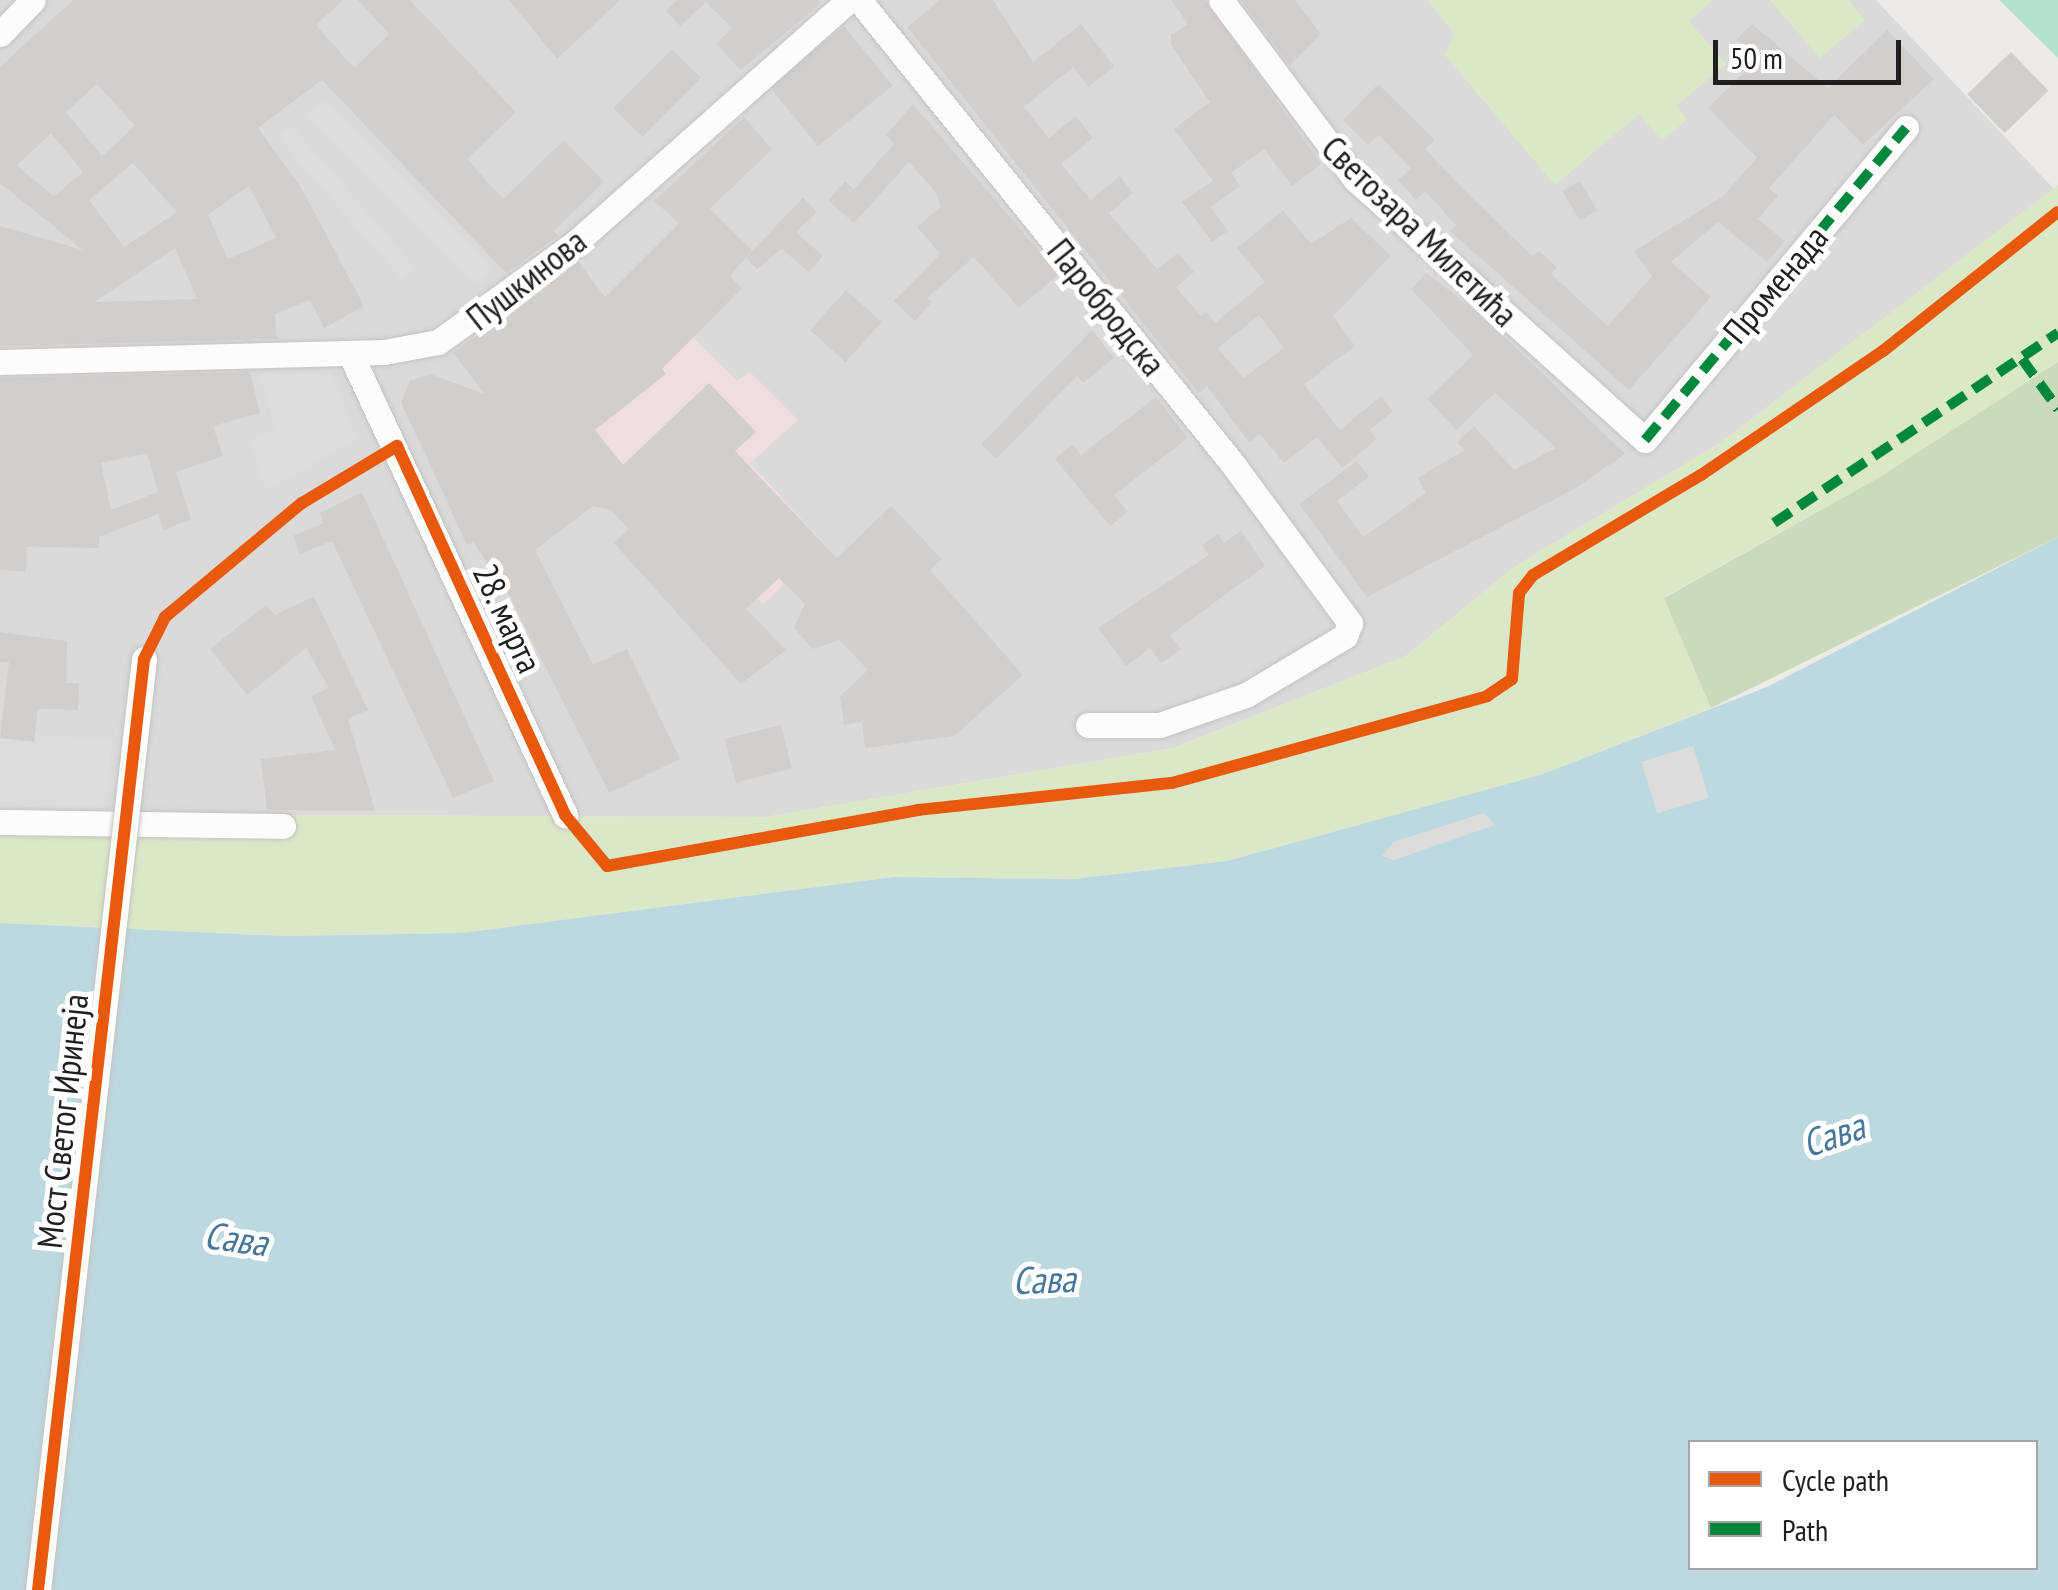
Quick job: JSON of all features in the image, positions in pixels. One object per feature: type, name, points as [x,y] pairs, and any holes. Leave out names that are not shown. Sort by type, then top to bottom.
[{"type":"street","points":[[0,34],[32,0]]},
{"type":"street","name":"Пушкинова","points":[[0,362],[350,353],[438,342],[476,322],[574,244],[848,0]]},
{"type":"street","name":"Паробродска","points":[[859,0],[1348,619],[1346,636],[1246,696],[1160,725],[1088,726]]},
{"type":"street","name":"Светозара Милетића","points":[[1221,0],[1355,178],[1645,440]]},
{"type":"street","name":"Променада","points":[[1645,440],[1906,128]]},
{"type":"street","name":"28. марта","points":[[350,353],[565,815]]},
{"type":"street","name":"Мост Светог Иринеја","points":[[38,1590],[144,659]]},
{"type":"street","points":[[0,822],[283,826]]},
{"type":"shaded area","points":[[0,0],[1876,0],[2054,189],[1720,443],[1514,567],[1406,656],[1173,748],[766,817],[0,814]]},
{"type":"shaded area","points":[[323,100],[491,268],[476,284],[307,116]]},
{"type":"shaded area","points":[[292,126],[414,266],[400,278],[278,138]]},
{"type":"shaded area","points":[[626,314],[692,337],[737,381],[750,372],[798,420],[750,463],[826,546],[763,604],[608,449],[533,507]]},
{"type":"shaded area","points":[[330,369],[357,440],[265,490],[251,439],[275,428],[259,373]]},
{"type":"shaded area","points":[[0,731],[112,741],[105,819],[0,809]]},
{"type":"green space","points":[[1428,0],[1713,0],[1689,21],[1726,64],[1676,106],[1687,120],[1662,140],[1639,114],[1555,185],[1445,55],[1454,34]]},
{"type":"green space","points":[[1770,0],[1848,0],[1865,20],[1820,58]]},
{"type":"green space","points":[[1999,0],[2058,0],[2058,58]]},
{"type":"green space","points":[[2058,185],[2058,362],[1878,478],[1664,597],[1711,708],[1543,774],[1227,861],[1074,879],[894,877],[462,933],[287,936],[0,923],[0,814],[766,817],[1173,748],[1406,656],[1514,567],[1720,443]]},
{"type":"green space","points":[[2058,362],[2058,537],[1711,708],[1664,598],[1878,478]]},
{"type":"water","name":"Сава","points":[[2058,537],[2058,1590],[0,1590],[0,923],[286,936],[462,933],[894,877],[1074,879],[1227,861],[1543,774],[1767,687]]},
{"type":"pier","points":[[1693,746],[1709,798],[1657,813],[1641,762]]},
{"type":"pier","points":[[1484,813],[1495,825],[1394,860],[1382,856],[1393,842]]},
{"type":"building","points":[[73,0],[343,0],[316,25],[354,68],[389,34],[358,0],[410,0],[516,112],[467,159],[503,199],[564,140],[604,182],[554,231],[558,236],[506,273],[322,80],[258,128],[302,189],[364,306],[324,328],[310,300],[275,314],[277,339],[0,346],[0,226],[83,250],[0,183],[0,67]],"holes":[[[97,84],[135,126],[102,156],[66,112]],[[51,133],[83,172],[54,196],[17,166]],[[133,163],[177,212],[124,247],[89,200]],[[249,186],[276,238],[228,259],[208,215]],[[175,248],[197,299],[94,302]]]},
{"type":"building","points":[[509,0],[620,0],[557,59]]},
{"type":"building","points":[[677,0],[821,3],[741,70],[716,44],[732,28],[706,2],[680,26],[666,11]]},
{"type":"building","points":[[940,0],[993,0],[1033,62],[1081,24],[1114,66],[1089,87],[1073,67],[1024,107],[1049,138],[1076,116],[1093,138],[1061,164],[1091,200],[1120,176],[1133,193],[1109,213],[1157,269],[1178,253],[1194,272],[1176,287],[1201,316],[1206,312],[1215,323],[1265,282],[1237,248],[1283,210],[1311,244],[1351,218],[1391,256],[1333,316],[1355,346],[1304,384],[1340,430],[1381,396],[1393,411],[1370,430],[1377,439],[1342,468],[1317,437],[1284,463],[1260,434],[1249,442],[1207,386],[1199,393],[907,27]],"holes":[[[1259,315],[1284,348],[1243,378],[1218,348]]]},
{"type":"building","points":[[1171,0],[1205,0],[1321,164],[1292,186],[1264,149],[1231,173],[1240,186],[1211,207],[1228,231],[1212,242],[1182,202],[1213,181],[1174,129],[1210,102],[1171,45],[1171,35],[1188,24]]},
{"type":"building","points":[[1241,0],[1295,0],[1321,34],[1290,65]]},
{"type":"building","points":[[1752,24],[1828,88],[1887,30],[1934,79],[1863,145],[1834,115],[1769,188],[1778,196],[1758,219],[1785,241],[1767,262],[1718,222],[1671,262],[1711,297],[1629,390],[1450,231],[1456,225],[1425,191],[1416,200],[1398,180],[1411,169],[1379,135],[1368,145],[1343,120],[1378,84],[1435,140],[1425,149],[1462,188],[1532,256],[1539,251],[1557,267],[1551,274],[1608,326],[1652,276],[1634,251],[1722,197],[1757,158],[1708,108],[1758,58],[1737,39]]},
{"type":"building","points":[[844,26],[892,86],[818,146],[769,86]]},
{"type":"building","points":[[672,49],[701,78],[642,137],[613,108]]},
{"type":"building","points":[[2011,52],[2049,91],[2005,133],[1967,94]]},
{"type":"building","points":[[913,104],[1059,274],[1019,308],[974,257],[927,298],[932,302],[915,321],[894,301],[940,254],[917,227],[940,207],[937,194],[909,162],[854,223],[828,200],[845,181],[854,189],[894,144],[886,135]]},
{"type":"building","points":[[744,117],[772,149],[710,209],[752,250],[730,276],[742,288],[662,369],[666,374],[595,430],[623,465],[709,383],[756,432],[735,451],[837,558],[891,506],[942,559],[930,570],[1023,675],[954,736],[865,748],[862,722],[844,725],[840,696],[868,670],[839,640],[813,649],[794,628],[805,604],[779,578],[746,609],[786,650],[741,684],[614,543],[629,529],[611,510],[593,506],[535,550],[593,665],[627,649],[680,759],[609,793],[509,595],[473,542],[467,545],[401,402],[410,381],[430,374],[485,394],[453,353],[578,261],[605,297],[679,223],[654,201]]},
{"type":"building","points":[[1580,181],[1597,210],[1580,220],[1563,191]]},
{"type":"building","points":[[803,197],[817,212],[796,232],[823,256],[809,272],[782,249],[757,269],[746,258]]},
{"type":"building","points":[[1426,273],[1483,316],[1625,454],[1574,489],[1367,597],[1299,504],[1357,461],[1369,477],[1337,501],[1363,537],[1426,493],[1417,478],[1465,450],[1457,442],[1474,426],[1514,470],[1556,448],[1495,393],[1456,430],[1427,399],[1473,355],[1411,289]]},
{"type":"building","points":[[846,290],[882,322],[846,362],[810,330]]},
{"type":"building","points":[[1092,330],[1114,358],[1083,383],[1077,376],[996,459],[981,444]]},
{"type":"building","points":[[250,372],[260,413],[213,426],[223,456],[176,472],[191,519],[164,530],[158,514],[99,537],[99,548],[27,547],[26,572],[0,570],[0,378]],"holes":[[[147,453],[158,492],[111,510],[101,463]]]},
{"type":"building","points":[[1156,397],[1188,438],[1114,495],[1128,512],[1110,526],[1055,459],[1073,444],[1081,455]]},
{"type":"building","points":[[362,492],[494,781],[453,798],[332,541],[300,554],[293,536],[324,523],[320,513]]},
{"type":"building","points":[[1241,531],[1265,566],[1170,635],[1181,649],[1161,663],[1150,648],[1126,666],[1098,628],[1209,555],[1202,545],[1218,534],[1224,543]]},
{"type":"building","points":[[314,596],[368,710],[348,719],[375,810],[267,810],[261,759],[335,750],[311,696],[329,688],[306,648],[247,695],[210,649],[266,605],[275,615]]},
{"type":"building","points":[[0,632],[67,641],[66,683],[79,683],[78,710],[38,709],[34,742],[0,738],[9,662],[0,662]]},
{"type":"building","points":[[781,725],[792,769],[736,783],[725,739]]},
{"type":"marked path","points":[[1645,440],[1906,128]]},
{"type":"marked path","points":[[1774,523],[2058,333]]},
{"type":"marked path","points":[[2022,359],[2058,409]]},
{"type":"cycle path","points":[[38,1590],[144,659],[165,617],[302,503],[397,446],[565,815],[607,866],[918,810],[1172,783],[1487,696],[1512,679],[1519,593],[1533,575],[1701,475],[1883,351],[2058,212]]}]
